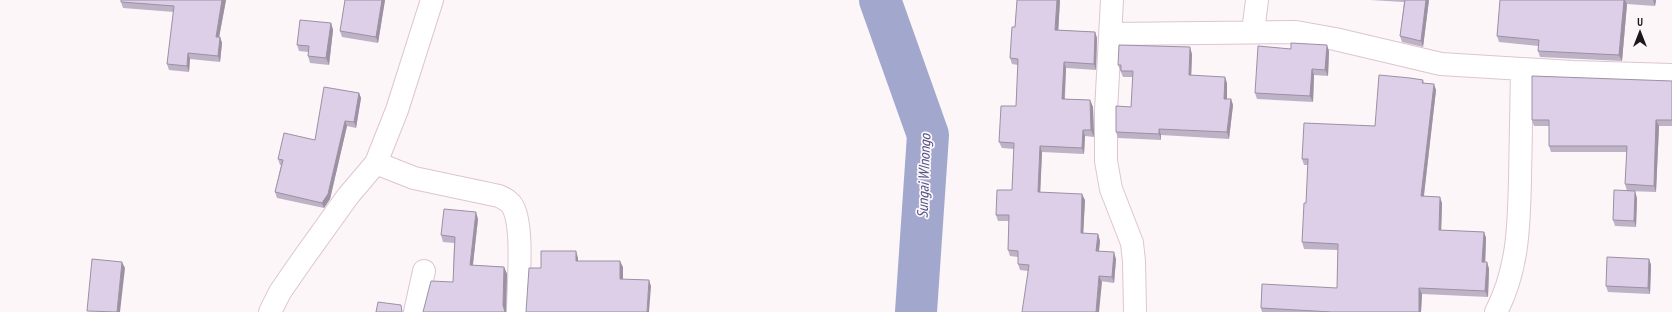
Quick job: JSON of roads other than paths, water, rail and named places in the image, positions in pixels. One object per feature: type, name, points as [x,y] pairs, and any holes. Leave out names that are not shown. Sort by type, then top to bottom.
[{"type":"street","points":[[270,312],[280,292],[300,263],[348,196],[376,163],[397,110],[432,0]]},
{"type":"street","points":[[1112,0],[1106,111],[1106,162],[1111,189],[1132,243],[1135,269],[1135,312]]},
{"type":"street","points":[[1253,32],[1257,0]]},
{"type":"street","points":[[1111,34],[1296,32],[1335,39],[1441,64],[1522,70],[1672,75]]},
{"type":"street","points":[[1496,312],[1510,282],[1516,254],[1519,226],[1522,70]]},
{"type":"street","points":[[376,163],[414,178],[499,196],[510,203],[514,209],[517,225],[519,266],[518,312]]},
{"type":"street","points":[[415,312],[424,271]]},
{"type":"waterway","name":"Sungai WInongo","points":[[880,0],[928,135],[916,312]]}]
